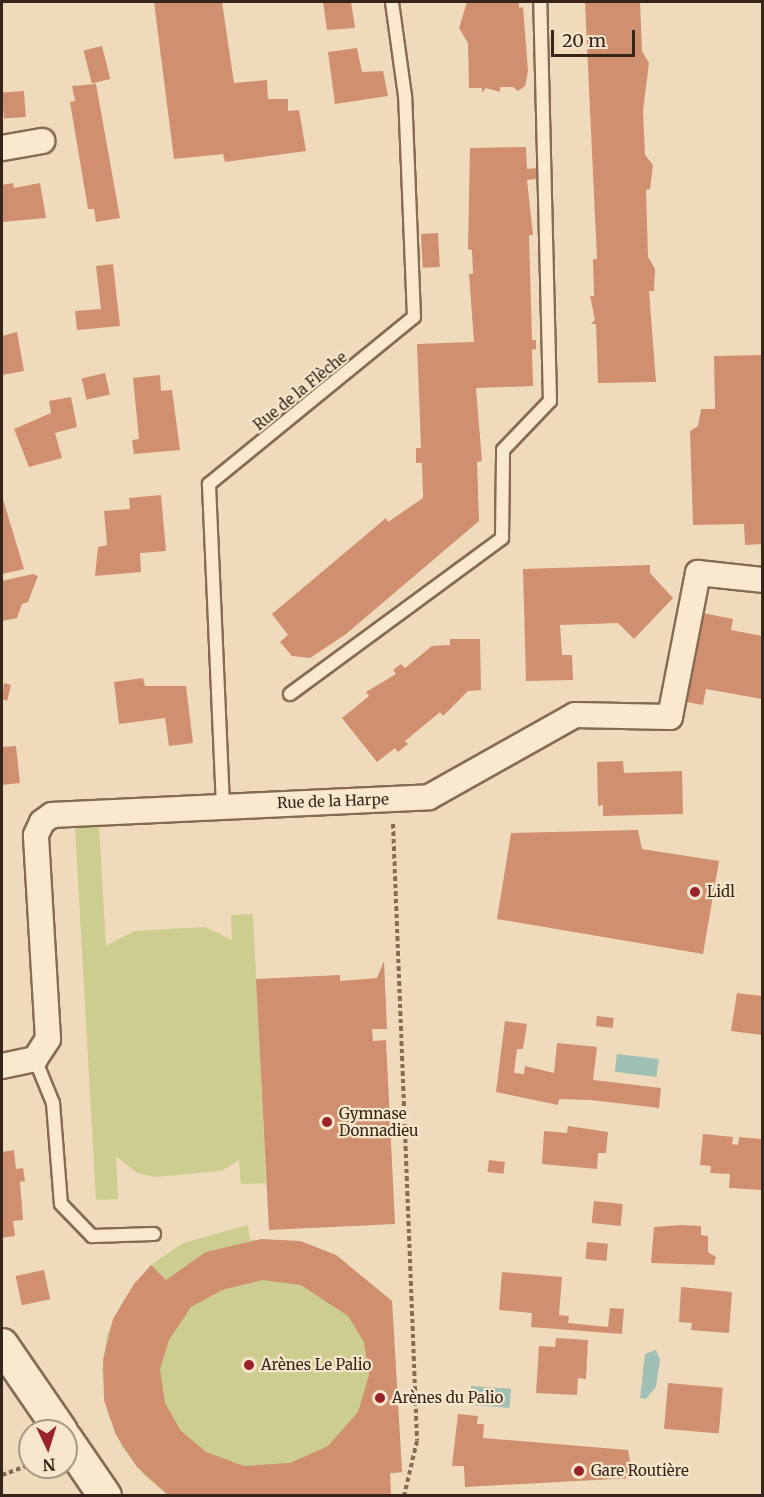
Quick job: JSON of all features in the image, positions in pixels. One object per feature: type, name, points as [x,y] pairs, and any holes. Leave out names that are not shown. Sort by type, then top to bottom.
[{"type":"street","points":[[2,148],[42,141]]},
{"type":"street","name":"Rue de la Harpe","points":[[35,1059],[48,1039],[36,835],[42,822],[52,815],[429,797],[575,715],[670,717],[698,573],[762,579]]},
{"type":"street","points":[[2,1066],[35,1059]]},
{"type":"street","points":[[2,1345],[53,1419]]},
{"type":"street","points":[[78,1457],[105,1496]]},
{"type":"lane","name":"Rue de la Flèche","points":[[224,806],[209,484],[414,317],[405,96],[392,2]]},
{"type":"lane","points":[[290,694],[502,538],[503,450],[550,401],[540,2]]},
{"type":"lane","points":[[35,1059],[53,1103],[61,1204],[92,1236],[154,1234]]},
{"type":"path","points":[[392,799],[417,1441],[404,1496]]},
{"type":"path","points":[[2,1475],[18,1469]]},
{"type":"green space","points":[[99,826],[106,946],[134,931],[205,927],[232,940],[231,915],[253,914],[266,1183],[241,1184],[239,1160],[221,1171],[155,1177],[137,1173],[116,1156],[118,1199],[96,1200],[75,827]]},
{"type":"green space","name":"Arènes Le Palio","points":[[248,1225],[250,1240],[300,1241],[336,1255],[392,1301],[402,1472],[390,1474],[391,1494],[169,1496],[145,1476],[122,1447],[107,1412],[102,1370],[107,1335],[124,1299],[151,1265],[183,1243]]},
{"type":"water","points":[[617,1054],[659,1059],[656,1077],[615,1072]]},
{"type":"water","points":[[656,1350],[660,1360],[656,1387],[646,1399],[640,1398],[645,1354]]},
{"type":"water","points":[[471,1386],[511,1389],[510,1408],[470,1405]]},
{"type":"building","points":[[154,2],[222,2],[234,83],[267,80],[268,99],[288,99],[288,111],[299,110],[306,151],[225,162],[223,154],[174,159]]},
{"type":"building","points":[[323,2],[351,2],[355,28],[327,30]]},
{"type":"building","points":[[467,2],[519,2],[519,8],[523,7],[528,71],[525,86],[518,91],[513,87],[500,87],[500,92],[486,88],[482,93],[482,88],[469,88],[468,43],[459,28]]},
{"type":"building","points":[[640,2],[642,51],[649,63],[643,111],[645,155],[653,165],[650,189],[646,190],[648,257],[655,269],[654,291],[649,291],[656,382],[598,383],[596,324],[591,324],[595,320],[590,296],[594,296],[593,259],[597,259],[585,3]]},
{"type":"building","points":[[102,46],[110,79],[92,84],[84,51]]},
{"type":"building","points":[[357,48],[362,72],[383,71],[388,96],[335,104],[328,52]]},
{"type":"building","points":[[96,84],[120,218],[96,222],[94,209],[88,209],[70,102],[75,101],[72,86]]},
{"type":"building","points":[[24,91],[26,117],[4,118],[2,93]]},
{"type":"building","points":[[526,147],[527,169],[536,168],[536,179],[527,180],[533,235],[529,235],[532,340],[536,340],[536,349],[532,350],[533,386],[476,388],[482,461],[477,462],[479,521],[346,634],[310,658],[292,656],[280,642],[288,635],[272,614],[386,518],[388,522],[423,498],[422,463],[416,463],[416,448],[421,448],[417,344],[474,342],[469,274],[473,274],[472,250],[468,249],[470,148]]},
{"type":"building","points":[[13,183],[14,188],[40,183],[46,218],[2,222],[2,185]]},
{"type":"building","points":[[438,233],[440,267],[423,268],[421,234]]},
{"type":"building","points":[[113,264],[120,326],[77,330],[75,311],[101,309],[96,266]]},
{"type":"building","points":[[17,332],[24,371],[2,375],[2,336]]},
{"type":"building","points":[[762,355],[762,544],[745,545],[744,524],[693,525],[690,431],[698,426],[701,409],[715,409],[714,356]]},
{"type":"building","points":[[105,373],[110,394],[87,400],[82,378]]},
{"type":"building","points":[[160,375],[161,391],[172,390],[180,450],[134,454],[132,440],[139,439],[133,378]]},
{"type":"building","points":[[71,397],[77,427],[55,433],[62,458],[29,467],[14,429],[51,413],[49,401]]},
{"type":"building","points":[[161,495],[166,551],[140,553],[141,572],[95,576],[98,547],[107,545],[104,511],[130,509],[129,498]]},
{"type":"building","points":[[2,496],[24,569],[2,574]]},
{"type":"building","points":[[650,565],[650,573],[673,598],[634,639],[618,623],[560,625],[562,655],[572,655],[573,680],[526,681],[523,569]]},
{"type":"building","points":[[33,574],[38,576],[28,602],[22,604],[17,618],[2,621],[2,581]]},
{"type":"building","points":[[698,612],[733,619],[731,630],[762,636],[762,699],[706,689],[703,705],[681,701]]},
{"type":"building","points":[[450,639],[480,639],[481,690],[468,691],[443,716],[440,712],[405,741],[408,744],[398,752],[395,748],[377,762],[342,718],[369,696],[366,692],[396,674],[393,670],[401,664],[405,668],[432,646],[450,645]]},
{"type":"building","points":[[143,678],[145,686],[186,686],[193,743],[169,746],[165,718],[119,724],[114,682]]},
{"type":"building","points":[[4,683],[11,685],[7,701],[2,699]]},
{"type":"building","points":[[16,746],[20,783],[2,785],[2,747]]},
{"type":"building","points":[[623,761],[624,773],[682,771],[683,814],[603,816],[603,805],[598,806],[597,762]]},
{"type":"building","points":[[638,830],[642,849],[719,861],[703,954],[497,919],[511,833]]},
{"type":"building","name":"Gymnase Donnadieu","points":[[384,961],[387,1029],[372,1029],[373,1041],[386,1040],[395,1224],[269,1230],[256,979],[340,975],[340,981],[377,978]]},
{"type":"building","points":[[737,993],[762,996],[762,1035],[731,1031]]},
{"type":"building","points":[[597,1016],[614,1018],[613,1028],[596,1026]]},
{"type":"building","points":[[505,1021],[527,1024],[523,1049],[517,1049],[514,1073],[524,1074],[525,1066],[554,1073],[557,1043],[597,1047],[593,1080],[661,1088],[659,1108],[591,1100],[559,1099],[558,1105],[496,1092]]},
{"type":"building","points":[[568,1126],[608,1132],[606,1153],[598,1153],[597,1169],[542,1164],[544,1131],[567,1133]]},
{"type":"building","points":[[703,1134],[733,1137],[732,1144],[738,1145],[739,1137],[761,1139],[762,1190],[729,1188],[730,1174],[710,1173],[711,1166],[700,1165]]},
{"type":"building","points":[[14,1150],[16,1169],[23,1168],[25,1181],[20,1182],[23,1220],[13,1221],[15,1236],[2,1238],[2,1152]]},
{"type":"building","points":[[489,1160],[505,1162],[503,1174],[488,1172]]},
{"type":"building","points":[[594,1201],[623,1204],[621,1226],[592,1223]]},
{"type":"building","points":[[701,1226],[701,1235],[708,1236],[708,1252],[716,1257],[714,1265],[651,1263],[654,1227]]},
{"type":"building","points":[[261,1239],[300,1241],[336,1255],[392,1301],[402,1472],[390,1473],[391,1494],[169,1496],[137,1467],[116,1435],[104,1400],[103,1360],[113,1319],[134,1284],[151,1265],[166,1280],[206,1252]],"holes":[[[262,1280],[301,1285],[348,1316],[364,1342],[369,1375],[358,1412],[328,1446],[290,1463],[244,1466],[206,1452],[181,1431],[165,1403],[160,1369],[169,1340],[191,1307],[222,1290]]]},
{"type":"building","points":[[587,1242],[608,1244],[606,1261],[586,1259]]},
{"type":"building","points":[[44,1270],[50,1299],[22,1305],[16,1276]]},
{"type":"building","points":[[502,1272],[562,1277],[559,1315],[569,1316],[568,1323],[608,1327],[610,1308],[624,1309],[622,1334],[531,1327],[532,1313],[499,1310]]},
{"type":"building","points":[[681,1287],[732,1292],[729,1333],[691,1330],[692,1323],[679,1322]]},
{"type":"building","points":[[556,1338],[588,1340],[586,1379],[578,1378],[577,1395],[536,1393],[539,1346],[555,1347]]},
{"type":"building","points":[[668,1383],[723,1388],[719,1434],[664,1429]]},
{"type":"building","points":[[458,1414],[478,1416],[477,1424],[484,1424],[483,1438],[628,1450],[633,1478],[465,1487],[464,1466],[452,1466]]},
{"type":"place","name":"Lidl","points":[[695,892]]},
{"type":"place","name":"Gymnase Donnadieu","points":[[327,1122]]},
{"type":"place","name":"Arènes Le Palio","points":[[249,1365]]},
{"type":"place","name":"Arènes du Palio","points":[[380,1398]]},
{"type":"place","name":"Gare Routière","points":[[579,1471]]}]
